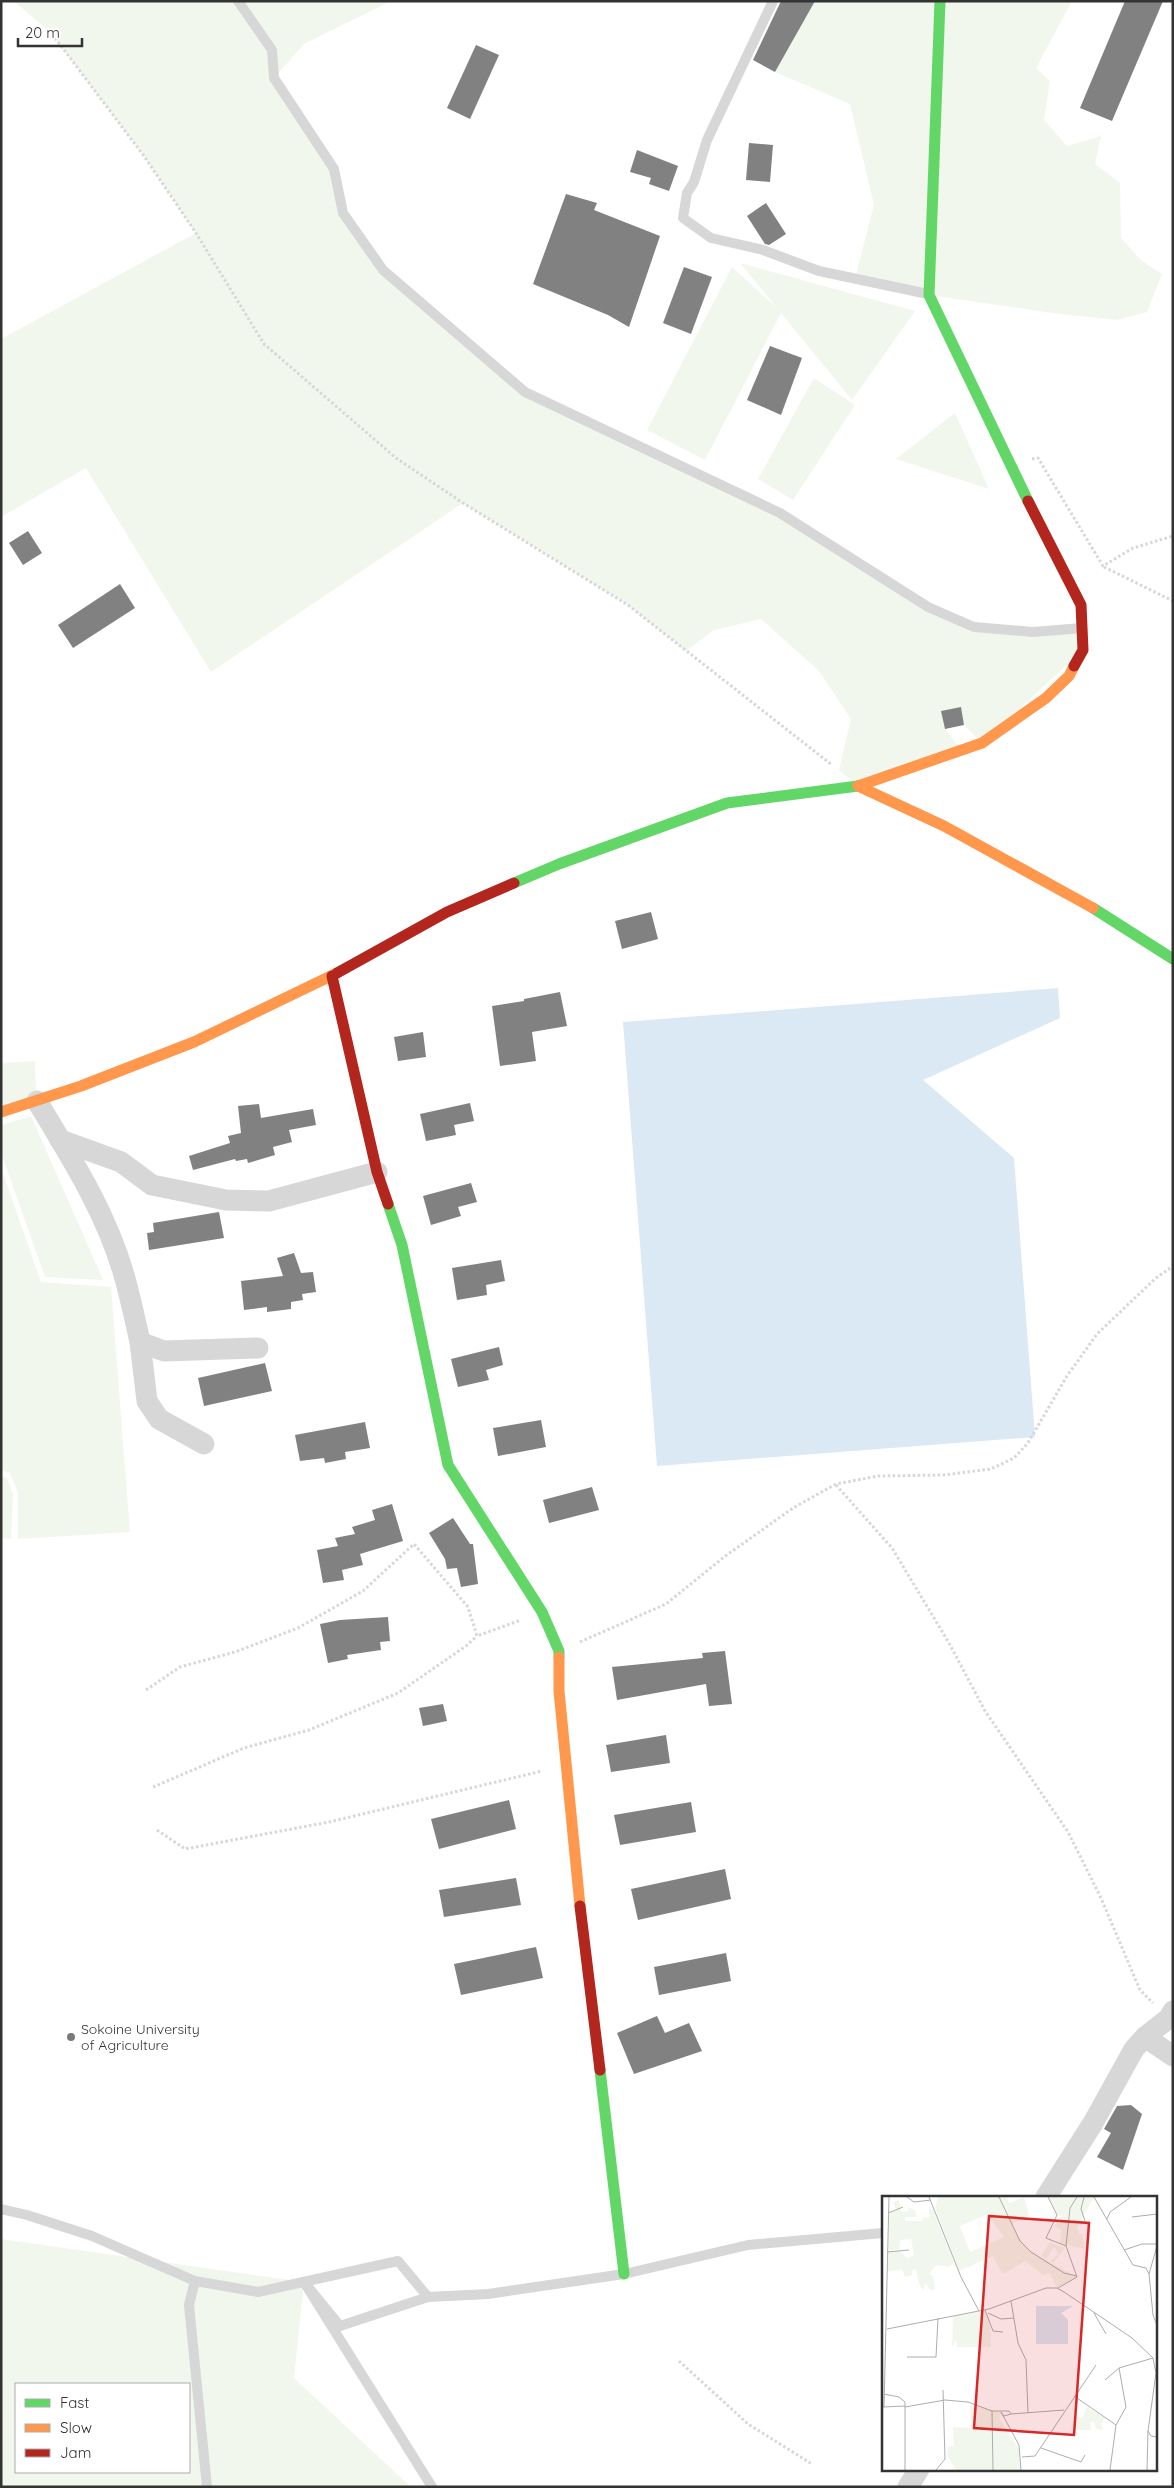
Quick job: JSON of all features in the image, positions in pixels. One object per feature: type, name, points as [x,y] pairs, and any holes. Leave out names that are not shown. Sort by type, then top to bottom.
[{"type":"street","points":[[1,1112],[81,1086],[194,1042],[332,976],[447,912],[560,864],[727,803],[858,786],[982,743],[1046,698],[1069,676],[1082,650],[1081,605],[1011,469],[929,295],[940,1]]},
{"type":"street","points":[[858,786],[944,826],[1105,914],[1173,959]]},
{"type":"street","points":[[332,976],[377,1172],[402,1245],[448,1464],[542,1612],[558,1651],[559,1691],[584,1937],[624,2274]]},
{"type":"street","points":[[37,1101],[100,1213],[124,1274],[140,1342],[147,1401],[159,1419],[204,1444]]},
{"type":"street","points":[[60,1140],[121,1162],[152,1184],[226,1200],[269,1200],[377,1172]]},
{"type":"street","points":[[140,1342],[164,1351],[258,1348]]},
{"type":"street","points":[[1047,2196],[1093,2122],[1134,2049],[1145,2036],[1171,2014]]},
{"type":"street","points":[[1145,2036],[1173,2056]]},
{"type":"street","points":[[908,2487],[918,2470]]},
{"type":"lane","points":[[238,1],[272,50],[274,78],[334,169],[342,213],[383,270],[526,392],[780,514],[928,607],[974,627],[1033,632],[1082,628]]},
{"type":"lane","points":[[773,1],[707,140],[694,182],[686,193],[682,207],[683,218],[711,238],[763,250],[819,271],[929,295]]},
{"type":"lane","points":[[1,2209],[27,2214],[92,2236],[195,2280],[258,2292],[353,2269],[398,2261],[428,2297]]},
{"type":"lane","points":[[304,2282],[340,2326],[428,2297],[488,2294],[624,2274],[748,2245],[882,2233]]},
{"type":"lane","points":[[195,2280],[189,2305],[207,2487]]},
{"type":"lane","points":[[304,2282],[432,2487]]},
{"type":"path","points":[[52,34],[144,156],[196,233],[264,344],[396,458],[463,503],[628,605],[858,786]]},
{"type":"path","points":[[1062,499],[1103,566],[1173,601]]},
{"type":"path","points":[[1103,566],[1133,548],[1173,536]]},
{"type":"path","points":[[558,1651],[666,1604],[724,1557],[793,1508],[836,1484],[878,1476],[944,1475],[991,1469],[1014,1458],[1028,1442],[1067,1376],[1097,1334],[1156,1278],[1173,1266]]},
{"type":"path","points":[[836,1484],[892,1548],[913,1581],[985,1711],[1068,1832],[1101,1898],[1140,1990],[1171,2014]]},
{"type":"path","points":[[146,1690],[180,1667],[234,1652],[298,1628],[362,1591],[414,1544],[468,1606],[477,1636]]},
{"type":"path","points":[[153,1787],[244,1748],[309,1730],[398,1694],[466,1646],[477,1636],[542,1612]]},
{"type":"path","points":[[157,1830],[185,1848],[329,1822],[567,1766]]},
{"type":"path","points":[[679,2361],[748,2424],[812,2464]]},
{"type":"shaded area","points":[[14,1],[391,1],[304,44],[274,78],[334,169],[343,213],[383,270],[525,392],[780,513],[928,607],[974,627],[1082,628],[1083,650],[982,743],[964,725],[961,707],[942,711],[945,729],[961,750],[858,786],[839,770],[851,719],[819,671],[761,619],[714,630],[686,651],[628,605],[463,503],[211,672],[86,468],[1,517],[1,339],[196,233],[144,156],[52,34]]},
{"type":"shaded area","points":[[815,1],[1072,1],[1036,68],[1050,81],[1044,120],[1067,146],[1101,136],[1095,164],[1120,183],[1121,238],[1142,261],[1162,274],[1147,312],[1117,320],[1060,314],[929,295],[855,278],[874,205],[850,104],[775,72]]},
{"type":"shaded area","points":[[740,263],[915,311],[852,400],[781,313],[705,460],[647,430],[732,267],[778,309]]},
{"type":"shaded area","points":[[814,378],[855,405],[793,500],[758,479]]},
{"type":"shaded area","points":[[955,413],[989,489],[896,459]]},
{"type":"shaded area","points":[[1058,988],[1060,1018],[923,1080],[1014,1158],[1035,1437],[657,1466],[623,1022]]},
{"type":"shaded area","points":[[35,1061],[36,1096],[1,1106],[1,1063]]},
{"type":"shaded area","points":[[31,1116],[103,1280],[45,1277],[1,1153],[1,1125]]},
{"type":"shaded area","points":[[1,1168],[41,1282],[111,1287],[130,1532],[18,1539],[18,1493],[10,1473],[1,1470]]},
{"type":"shaded area","points":[[1,1476],[7,1478],[13,1494],[11,1539],[1,1538]]},
{"type":"shaded area","points":[[1,2239],[304,2282],[294,2378],[411,2487],[1,2487]]},
{"type":"building","points":[[781,1],[815,1],[775,72],[753,60]]},
{"type":"building","points":[[1125,1],[1163,1],[1112,121],[1080,108]]},
{"type":"building","points":[[476,45],[499,55],[470,119],[447,108]]},
{"type":"building","points":[[749,143],[773,145],[770,182],[746,180]]},
{"type":"building","points":[[637,150],[678,166],[669,191],[649,184],[651,178],[630,172]]},
{"type":"building","points":[[566,194],[597,203],[594,210],[660,236],[629,327],[608,315],[533,284]]},
{"type":"building","points":[[766,203],[786,234],[769,245],[765,244],[747,216]]},
{"type":"building","points":[[684,267],[712,277],[691,334],[663,323]]},
{"type":"building","points":[[770,346],[802,358],[781,415],[747,400]]},
{"type":"building","points":[[28,531],[42,553],[23,565],[9,543]]},
{"type":"building","points":[[120,584],[135,608],[73,648],[58,625]]},
{"type":"building","points":[[961,707],[964,725],[945,729],[941,711]]},
{"type":"building","points":[[651,912],[658,939],[622,949],[615,921]]},
{"type":"building","points":[[560,992],[567,1026],[532,1032],[536,1061],[500,1066],[492,1006],[524,1001],[524,999]]},
{"type":"building","points":[[423,1032],[426,1057],[398,1061],[394,1037]]},
{"type":"building","points":[[470,1103],[474,1121],[454,1125],[456,1135],[426,1141],[420,1114]]},
{"type":"building","points":[[259,1104],[261,1118],[313,1109],[316,1125],[289,1130],[292,1142],[273,1147],[275,1155],[248,1163],[247,1159],[236,1161],[235,1159],[193,1170],[189,1156],[230,1143],[228,1136],[241,1133],[238,1106]]},
{"type":"building","points":[[471,1183],[477,1202],[458,1207],[461,1216],[431,1225],[423,1196]]},
{"type":"building","points":[[219,1212],[224,1238],[149,1250],[147,1233],[154,1232],[153,1223]]},
{"type":"building","points":[[294,1253],[301,1273],[313,1272],[316,1292],[302,1294],[303,1300],[291,1302],[291,1309],[267,1312],[267,1307],[244,1310],[241,1281],[283,1276],[277,1258]]},
{"type":"building","points":[[501,1260],[505,1281],[486,1285],[487,1295],[457,1300],[452,1268]]},
{"type":"building","points":[[499,1347],[503,1365],[486,1370],[489,1380],[458,1387],[451,1359]]},
{"type":"building","points":[[265,1363],[272,1391],[204,1406],[198,1378]]},
{"type":"building","points":[[541,1420],[546,1447],[498,1456],[493,1428]]},
{"type":"building","points":[[365,1422],[370,1448],[345,1452],[346,1459],[325,1463],[324,1458],[300,1461],[295,1435]]},
{"type":"building","points":[[592,1487],[599,1510],[549,1523],[543,1500]]},
{"type":"building","points":[[392,1504],[403,1541],[360,1554],[363,1565],[342,1570],[344,1580],[323,1583],[317,1550],[338,1546],[335,1538],[355,1534],[352,1527],[375,1520],[372,1510]]},
{"type":"building","points":[[453,1518],[470,1544],[473,1544],[478,1584],[461,1587],[457,1568],[447,1569],[445,1559],[429,1533]]},
{"type":"building","points":[[388,1617],[390,1641],[380,1642],[381,1650],[347,1655],[348,1659],[328,1663],[320,1624],[340,1620]]},
{"type":"building","points":[[725,1651],[732,1704],[709,1706],[706,1684],[617,1700],[612,1667],[703,1658],[702,1653]]},
{"type":"building","points":[[443,1704],[447,1721],[423,1726],[419,1708]]},
{"type":"building","points":[[666,1735],[670,1763],[611,1772],[606,1745]]},
{"type":"building","points":[[509,1800],[516,1829],[439,1849],[431,1819]]},
{"type":"building","points":[[691,1802],[696,1832],[620,1845],[614,1815]]},
{"type":"building","points":[[725,1869],[731,1899],[638,1920],[631,1889]]},
{"type":"building","points":[[516,1878],[521,1905],[444,1917],[439,1890]]},
{"type":"building","points":[[536,1947],[543,1978],[461,1995],[454,1964]]},
{"type":"building","points":[[726,1953],[731,1981],[659,1995],[654,1967]]},
{"type":"building","points":[[657,2016],[665,2033],[689,2023],[702,2051],[634,2074],[617,2033]]},
{"type":"building","points":[[1131,2105],[1142,2114],[1123,2170],[1097,2157],[1111,2133],[1104,2129],[1117,2106]]},
{"type":"traffic: fast","points":[[940,1],[929,295],[1028,501]]},
{"type":"traffic: fast","points":[[514,883],[559,864],[727,803],[858,786]]},
{"type":"traffic: fast","points":[[1093,908],[1173,959]]},
{"type":"traffic: fast","points":[[388,1204],[402,1245],[448,1465],[542,1612],[559,1651],[559,1657]]},
{"type":"traffic: fast","points":[[600,2070],[624,2274]]},
{"type":"traffic: slow","points":[[858,786],[982,743],[1046,698],[1069,676],[1074,666]]},
{"type":"traffic: slow","points":[[858,786],[944,826],[1093,908]]},
{"type":"traffic: slow","points":[[1,1112],[81,1086],[194,1042],[337,973]]},
{"type":"traffic: slow","points":[[559,1657],[559,1691],[580,1906]]},
{"type":"traffic: jam","points":[[1028,501],[1081,605],[1083,650],[1074,666]]},
{"type":"traffic: jam","points":[[337,973],[447,912],[514,883]]},
{"type":"traffic: jam","points":[[332,976],[377,1172],[388,1204]]},
{"type":"traffic: jam","points":[[580,1906],[600,2070]]},
{"type":"place","name":"Sokoine University of Agriculture","points":[[71,2037]]}]
